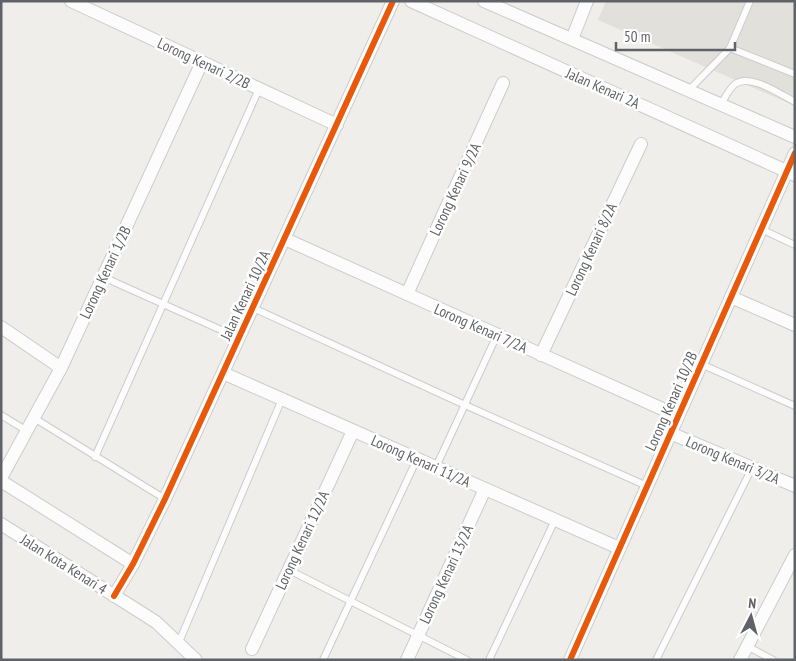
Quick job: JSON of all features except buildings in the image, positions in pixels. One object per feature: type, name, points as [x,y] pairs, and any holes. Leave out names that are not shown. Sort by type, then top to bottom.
[{"type":"street","name":"Lorong Kenari 2/2B","points":[[70,1],[337,125]]},
{"type":"street","name":"Jalan Kenari 10/2A","points":[[114,596],[133,564],[165,499],[393,1]]},
{"type":"street","name":"Jalan Kenari 2A","points":[[411,1],[791,173]]},
{"type":"street","points":[[484,1],[795,137]]},
{"type":"street","points":[[572,39],[587,1]]},
{"type":"street","name":"Lorong Kenari 1/2B","points":[[1,479],[61,368],[202,62]]},
{"type":"street","name":"Lorong Kenari 9/2A","points":[[407,294],[503,83]]},
{"type":"street","name":"Lorong Kenari 8/2A","points":[[541,355],[640,144]]},
{"type":"street","name":"Lorong Kenari 10/2B","points":[[571,659],[761,229],[791,173],[795,153]]},
{"type":"street","name":"Lorong Kenari 7/2A","points":[[285,239],[678,416]]},
{"type":"street","points":[[731,297],[795,325]]},
{"type":"street","points":[[1,327],[61,368]]},
{"type":"street","name":"Lorong Kenari 11/2A","points":[[223,373],[619,548]]},
{"type":"street","name":"Lorong Kenari 12/2A","points":[[252,650],[353,430]]},
{"type":"street","name":"Lorong Kenari 3/2A","points":[[670,432],[795,486]]},
{"type":"street","points":[[1,479],[133,564]]},
{"type":"street","name":"Lorong Kenari 13/2A","points":[[407,660],[485,489]]},
{"type":"street","name":"Jalan Kota Kenari 4","points":[[1,524],[156,622],[196,660]]},
{"type":"street","points":[[740,660],[795,555]]},
{"type":"lane","points":[[688,90],[730,48],[750,1]]},
{"type":"lane","points":[[730,48],[795,74]]},
{"type":"lane","points":[[721,104],[736,83],[745,80],[755,82],[795,102]]},
{"type":"lane","points":[[95,457],[259,89]]},
{"type":"lane","points":[[761,229],[795,244]]},
{"type":"lane","points":[[103,277],[239,338]]},
{"type":"lane","points":[[253,308],[647,486]]},
{"type":"lane","points":[[436,467],[497,335]]},
{"type":"lane","points":[[701,364],[795,406]]},
{"type":"lane","points":[[179,642],[282,399]]},
{"type":"lane","points":[[1,415],[27,431]]},
{"type":"lane","points":[[34,418],[165,499]]},
{"type":"lane","points":[[322,660],[417,459]]},
{"type":"lane","points":[[656,660],[752,468]]},
{"type":"lane","points":[[489,660],[555,520]]},
{"type":"lane","points":[[289,570],[467,660]]},
{"type":"lane","points":[[747,646],[773,660]]},
{"type":"shaded area","points":[[606,1],[795,1],[795,106],[598,20]]},
{"type":"cycle path","points":[[114,596],[133,564],[165,499],[393,1]]},
{"type":"cycle path","points":[[570,660],[795,153]]}]
